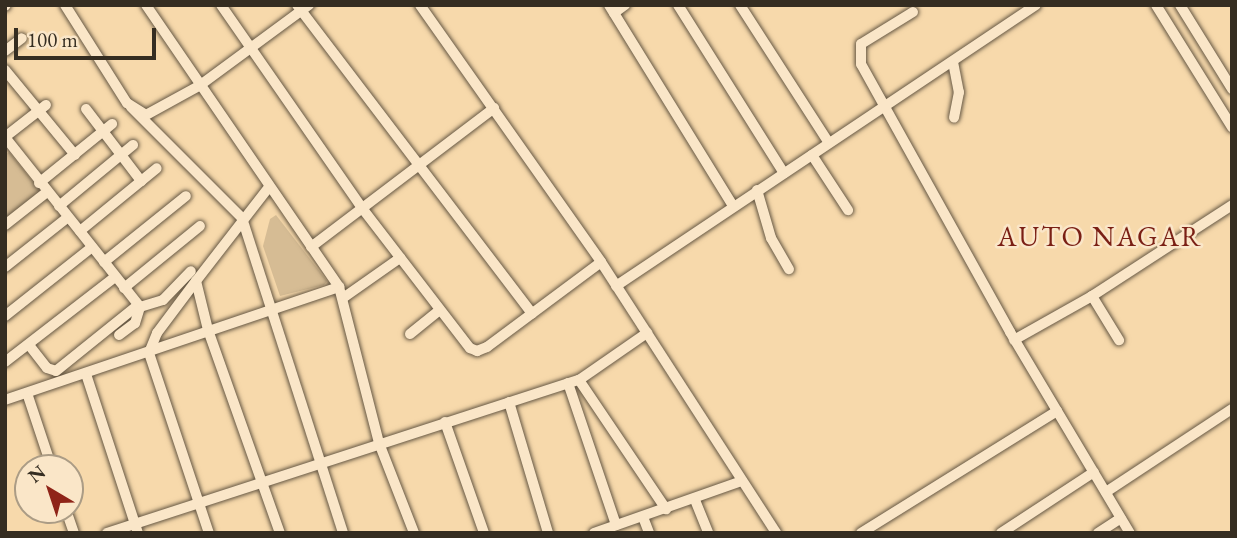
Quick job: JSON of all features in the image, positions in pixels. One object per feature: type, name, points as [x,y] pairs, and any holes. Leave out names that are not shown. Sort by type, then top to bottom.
[{"type":"street","points":[[65,5],[131,107],[242,218],[324,461],[343,533]]},
{"type":"street","points":[[146,5],[199,86],[339,286],[379,443],[414,533]]},
{"type":"street","points":[[220,5],[248,50],[362,208],[440,310],[477,351],[601,262]]},
{"type":"street","points":[[420,5],[601,262],[776,533]]},
{"type":"street","points":[[625,5],[611,9],[733,206]]},
{"type":"street","points":[[678,5],[784,173]]},
{"type":"street","points":[[740,5],[830,143]]},
{"type":"street","points":[[1015,5],[1021,15]]},
{"type":"street","points":[[616,286],[1036,5]]},
{"type":"street","points":[[1156,5],[1232,127]]},
{"type":"street","points":[[1180,5],[1232,89]]},
{"type":"street","points":[[131,107],[146,115],[155,112],[199,86],[302,7],[415,165],[532,314]]},
{"type":"street","points":[[913,12],[862,44],[859,52],[883,107],[1014,340],[1130,533]]},
{"type":"street","points":[[5,51],[22,38]]},
{"type":"street","points":[[953,62],[959,92],[954,118]]},
{"type":"street","points":[[5,70],[42,108],[75,155]]},
{"type":"street","points":[[42,108],[5,137],[139,306]]},
{"type":"street","points":[[311,247],[415,165],[494,108]]},
{"type":"street","points":[[86,109],[141,181]]},
{"type":"street","points":[[39,183],[112,124]]},
{"type":"street","points":[[59,206],[133,145]]},
{"type":"street","points":[[812,155],[848,210]]},
{"type":"street","points":[[80,231],[157,168]]},
{"type":"street","points":[[209,533],[201,502],[149,353],[157,333],[193,276],[269,187]]},
{"type":"street","points":[[757,190],[771,238],[789,269]]},
{"type":"street","points":[[5,225],[47,192]]},
{"type":"street","points":[[104,262],[186,196]]},
{"type":"street","points":[[1014,340],[1092,296],[1232,205]]},
{"type":"street","points":[[5,267],[68,217]]},
{"type":"street","points":[[124,288],[200,226]]},
{"type":"street","points":[[5,316],[92,247]]},
{"type":"street","points":[[343,298],[400,258]]},
{"type":"street","points":[[29,345],[47,368],[56,371],[139,306],[163,300],[193,276]]},
{"type":"street","points":[[193,276],[208,330],[264,481],[280,533]]},
{"type":"street","points":[[5,362],[115,277]]},
{"type":"street","points":[[5,400],[339,286]]},
{"type":"street","points":[[1092,296],[1119,340]]},
{"type":"street","points":[[119,335],[135,323],[139,306]]},
{"type":"street","points":[[410,334],[440,310]]},
{"type":"street","points":[[107,533],[136,528],[201,502],[573,382],[647,334]]},
{"type":"street","points":[[86,374],[136,528]]},
{"type":"street","points":[[573,382],[666,509]]},
{"type":"street","points":[[573,382],[616,525]]},
{"type":"street","points":[[27,393],[47,454]]},
{"type":"street","points":[[509,402],[548,533]]},
{"type":"street","points":[[1106,492],[1232,409]]},
{"type":"street","points":[[861,533],[1057,411]]},
{"type":"street","points":[[445,422],[484,533]]},
{"type":"street","points":[[1001,533],[1094,472]]},
{"type":"street","points":[[594,533],[695,500],[742,481]]},
{"type":"street","points":[[695,500],[708,533]]},
{"type":"street","points":[[643,517],[649,533]]},
{"type":"street","points":[[1098,533],[1121,518]]},
{"type":"shaded area","points":[[9,152],[42,193],[5,222],[5,155]]},
{"type":"shaded area","points":[[276,215],[327,281],[324,285],[280,296],[263,246],[270,219]]},
{"type":"district","name":"AUTO NAGAR","points":[[1100,236]]}]
